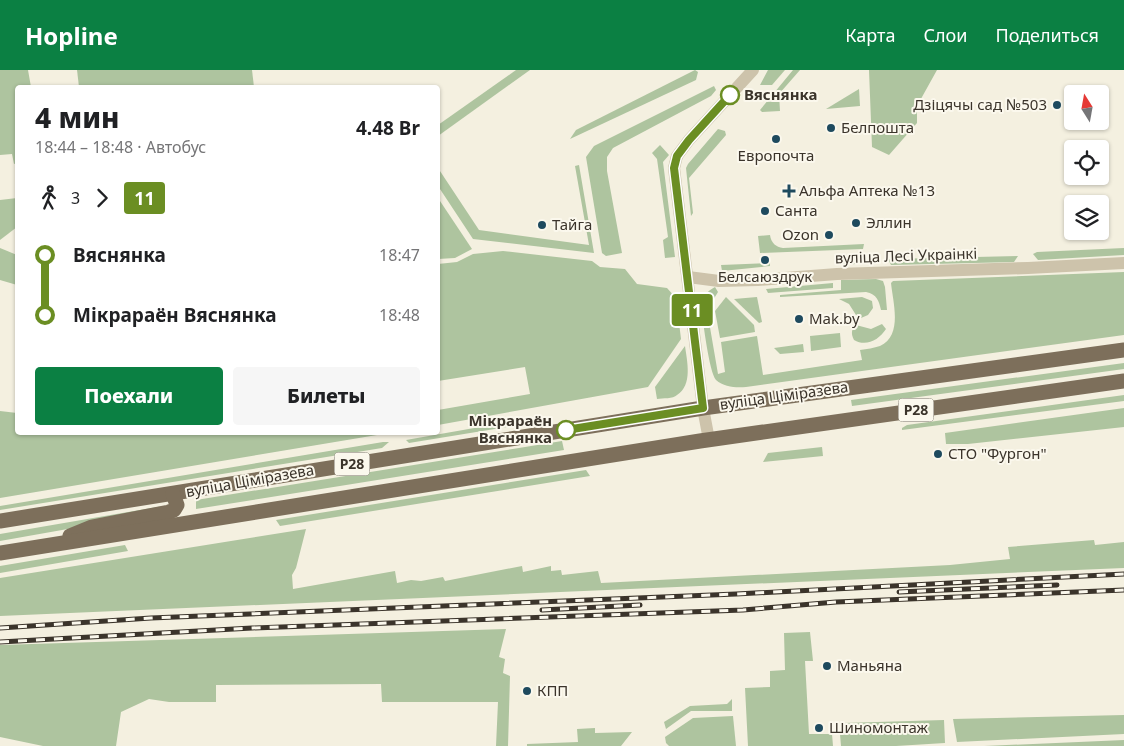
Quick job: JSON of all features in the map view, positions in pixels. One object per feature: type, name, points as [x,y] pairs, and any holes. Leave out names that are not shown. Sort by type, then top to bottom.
[{"type":"main road","name":"вуліца Ціміразева","points":[[0,521],[703,408],[1124,350]]},
{"type":"main road","name":"вуліца Ціміразева","points":[[0,553],[709,440],[1124,381]]},
{"type":"main road","points":[[46,546],[92,527],[170,512],[176,506],[174,494]]},
{"type":"street","points":[[709,440],[703,408],[674,173],[677,156],[689,140],[753,70]]},
{"type":"street","name":"вуліца Лесі Украінкі","points":[[688,277],[719,281],[837,274],[1124,263]]},
{"type":"green space","points":[[0,70],[28,70],[31,85],[15,85],[15,164],[12,154],[0,155]]},
{"type":"green space","points":[[77,70],[252,70],[254,85],[79,85]]},
{"type":"green space","points":[[516,70],[530,70],[440,135],[440,124]]},
{"type":"green space","points":[[695,70],[698,72],[696,80],[570,139],[576,130]]},
{"type":"green space","points":[[768,70],[785,70],[772,85],[760,85]]},
{"type":"green space","points":[[793,70],[800,70],[779,94],[780,111],[762,112],[760,110]]},
{"type":"green space","points":[[869,70],[937,70],[917,106],[917,123],[889,155],[872,147]]},
{"type":"green space","points":[[714,86],[716,90],[711,96],[613,148],[607,157],[607,171],[622,253],[606,256],[602,253],[586,157],[594,146]]},
{"type":"green space","points":[[859,89],[860,106],[826,109]]},
{"type":"green space","points":[[718,129],[725,131],[726,135],[689,178],[693,213],[691,216],[686,168]]},
{"type":"green space","points":[[660,145],[669,155],[663,162],[675,257],[665,258],[663,240],[668,237],[657,159],[652,153]]},
{"type":"green space","points":[[579,165],[594,253],[473,239],[440,189],[440,171],[479,230],[589,245],[575,166]]},
{"type":"green space","points":[[15,198],[15,229],[0,240],[0,200]]},
{"type":"green space","points":[[440,201],[472,249],[455,258],[440,259]]},
{"type":"green space","points":[[770,235],[774,244],[783,248],[864,244],[863,249],[760,253],[758,236]]},
{"type":"green space","points":[[0,248],[15,254],[15,284],[0,280]]},
{"type":"green space","points":[[1124,248],[1124,255],[1038,260],[1033,254],[1037,252]]},
{"type":"green space","points":[[503,251],[592,261],[600,267],[625,269],[637,284],[667,288],[676,298],[681,339],[648,387],[440,425],[440,410],[530,394],[525,367],[440,381],[440,264],[457,262],[473,254]]},
{"type":"green space","points":[[1018,256],[1014,262],[891,265],[889,261],[889,259]]},
{"type":"green space","points":[[877,258],[875,263],[838,265],[838,260]]},
{"type":"green space","points":[[770,263],[770,266],[722,271],[721,265]]},
{"type":"green space","points":[[1124,272],[1124,335],[746,387],[723,384],[716,380],[713,375],[701,307],[705,295],[715,287],[718,292],[707,310],[718,374],[725,372],[721,342],[757,336],[763,375],[862,360],[860,350],[880,346],[892,334],[895,318],[891,283],[893,281]]},
{"type":"green space","points":[[876,279],[883,281],[887,310],[881,310],[877,298],[873,294],[866,292],[780,297],[780,295],[841,290],[841,280]]},
{"type":"green space","points":[[833,283],[833,288],[768,293],[766,289]]},
{"type":"green space","points":[[726,297],[754,325],[755,332],[720,338],[715,311]]},
{"type":"green space","points":[[757,297],[762,322],[759,323],[734,299]]},
{"type":"green space","points":[[862,297],[872,301],[873,308],[868,315],[861,318],[856,315],[849,304],[839,299]]},
{"type":"green space","points":[[882,324],[886,329],[872,341],[859,342],[854,340],[852,336],[853,328],[856,325],[871,329]]},
{"type":"green space","points":[[840,333],[841,347],[811,351],[810,336]]},
{"type":"green space","points":[[803,344],[804,352],[780,354],[774,348]]},
{"type":"green space","points":[[685,346],[688,372],[682,391],[670,398],[657,399],[655,387]]},
{"type":"green space","points":[[1124,363],[1124,369],[852,406],[851,400]]},
{"type":"green space","points":[[1124,395],[1124,401],[902,430],[907,425]]},
{"type":"green space","points":[[1124,408],[1124,427],[968,444],[946,444],[945,433]]},
{"type":"green space","points":[[0,411],[15,413],[15,435],[377,435],[0,498]]},
{"type":"green space","points":[[531,418],[531,423],[409,443],[406,440]]},
{"type":"green space","points":[[562,441],[564,450],[196,509],[196,500]]},
{"type":"green space","points":[[389,442],[382,448],[0,510],[0,506]]},
{"type":"green space","points":[[822,447],[823,456],[763,462],[768,453]]},
{"type":"green space","points":[[586,470],[590,476],[280,526],[276,520]]},
{"type":"green space","points":[[163,506],[79,527],[0,541],[0,534]]},
{"type":"green space","points":[[306,529],[296,568],[292,575],[293,589],[395,571],[397,583],[443,577],[445,581],[522,566],[523,572],[551,566],[551,571],[561,570],[562,575],[598,571],[601,583],[950,565],[1010,559],[1008,547],[1094,540],[1095,545],[1124,542],[1124,568],[0,616],[0,578]]},
{"type":"green space","points":[[125,545],[128,551],[0,573],[0,566]]},
{"type":"green space","points":[[506,629],[499,657],[505,659],[503,673],[510,676],[508,746],[496,746],[498,702],[382,702],[381,684],[216,685],[216,702],[169,702],[149,699],[121,712],[116,746],[43,746],[0,737],[0,645]]},
{"type":"green space","points":[[810,632],[813,661],[805,661],[809,734],[832,734],[833,746],[748,746],[745,688],[770,687],[770,671],[785,670],[784,633]]},
{"type":"green space","points":[[732,699],[732,711],[691,711],[666,729],[664,722],[690,706],[727,704]]},
{"type":"green space","points":[[1124,715],[1124,734],[957,742],[953,719]]},
{"type":"green space","points":[[733,716],[736,746],[669,746],[666,743],[665,737],[693,718]]},
{"type":"green space","points":[[944,720],[945,743],[896,746],[841,746],[840,734],[845,733],[843,723]]},
{"type":"green space","points":[[595,728],[595,733],[632,732],[621,746],[527,746],[527,744],[578,742],[577,729]]},
{"type":"green space","points":[[1124,740],[1124,746],[984,746]]},
{"type":"railway","points":[[0,628],[151,618],[736,594],[1124,574]]},
{"type":"railway","points":[[899,592],[1057,585]]},
{"type":"railway","points":[[0,642],[252,628],[743,610],[836,602],[1124,590]]},
{"type":"railway","points":[[542,610],[640,605]]},
{"type":"bus line","name":"11","points":[[566,430],[703,408],[674,168],[677,156],[689,140],[730,95]]},
{"type":"place","name":"Вяснянка","points":[[730,95]]},
{"type":"place","name":"Дзіцячы сад №503","points":[[1057,105]]},
{"type":"place","name":"Белпошта","points":[[831,128]]},
{"type":"place","name":"Европочта","points":[[776,139]]},
{"type":"place","name":"Альфа Аптека №13","points":[[789,191]]},
{"type":"place","name":"Санта","points":[[765,211]]},
{"type":"place","name":"Эллин","points":[[856,223]]},
{"type":"place","name":"Тайга","points":[[542,225]]},
{"type":"place","name":"Ozon","points":[[829,235]]},
{"type":"place","name":"Белсаюздрук","points":[[765,260]]},
{"type":"place","name":"Mak.by","points":[[799,319]]},
{"type":"place","name":"Мікрараён Вяснянка","points":[[566,430]]},
{"type":"place","name":"СТО \"Фургон\"","points":[[938,454]]},
{"type":"place","name":"Маньяна","points":[[827,666]]},
{"type":"place","name":"КПП","points":[[527,691]]},
{"type":"place","name":"Шиномонтаж","points":[[819,728]]}]
